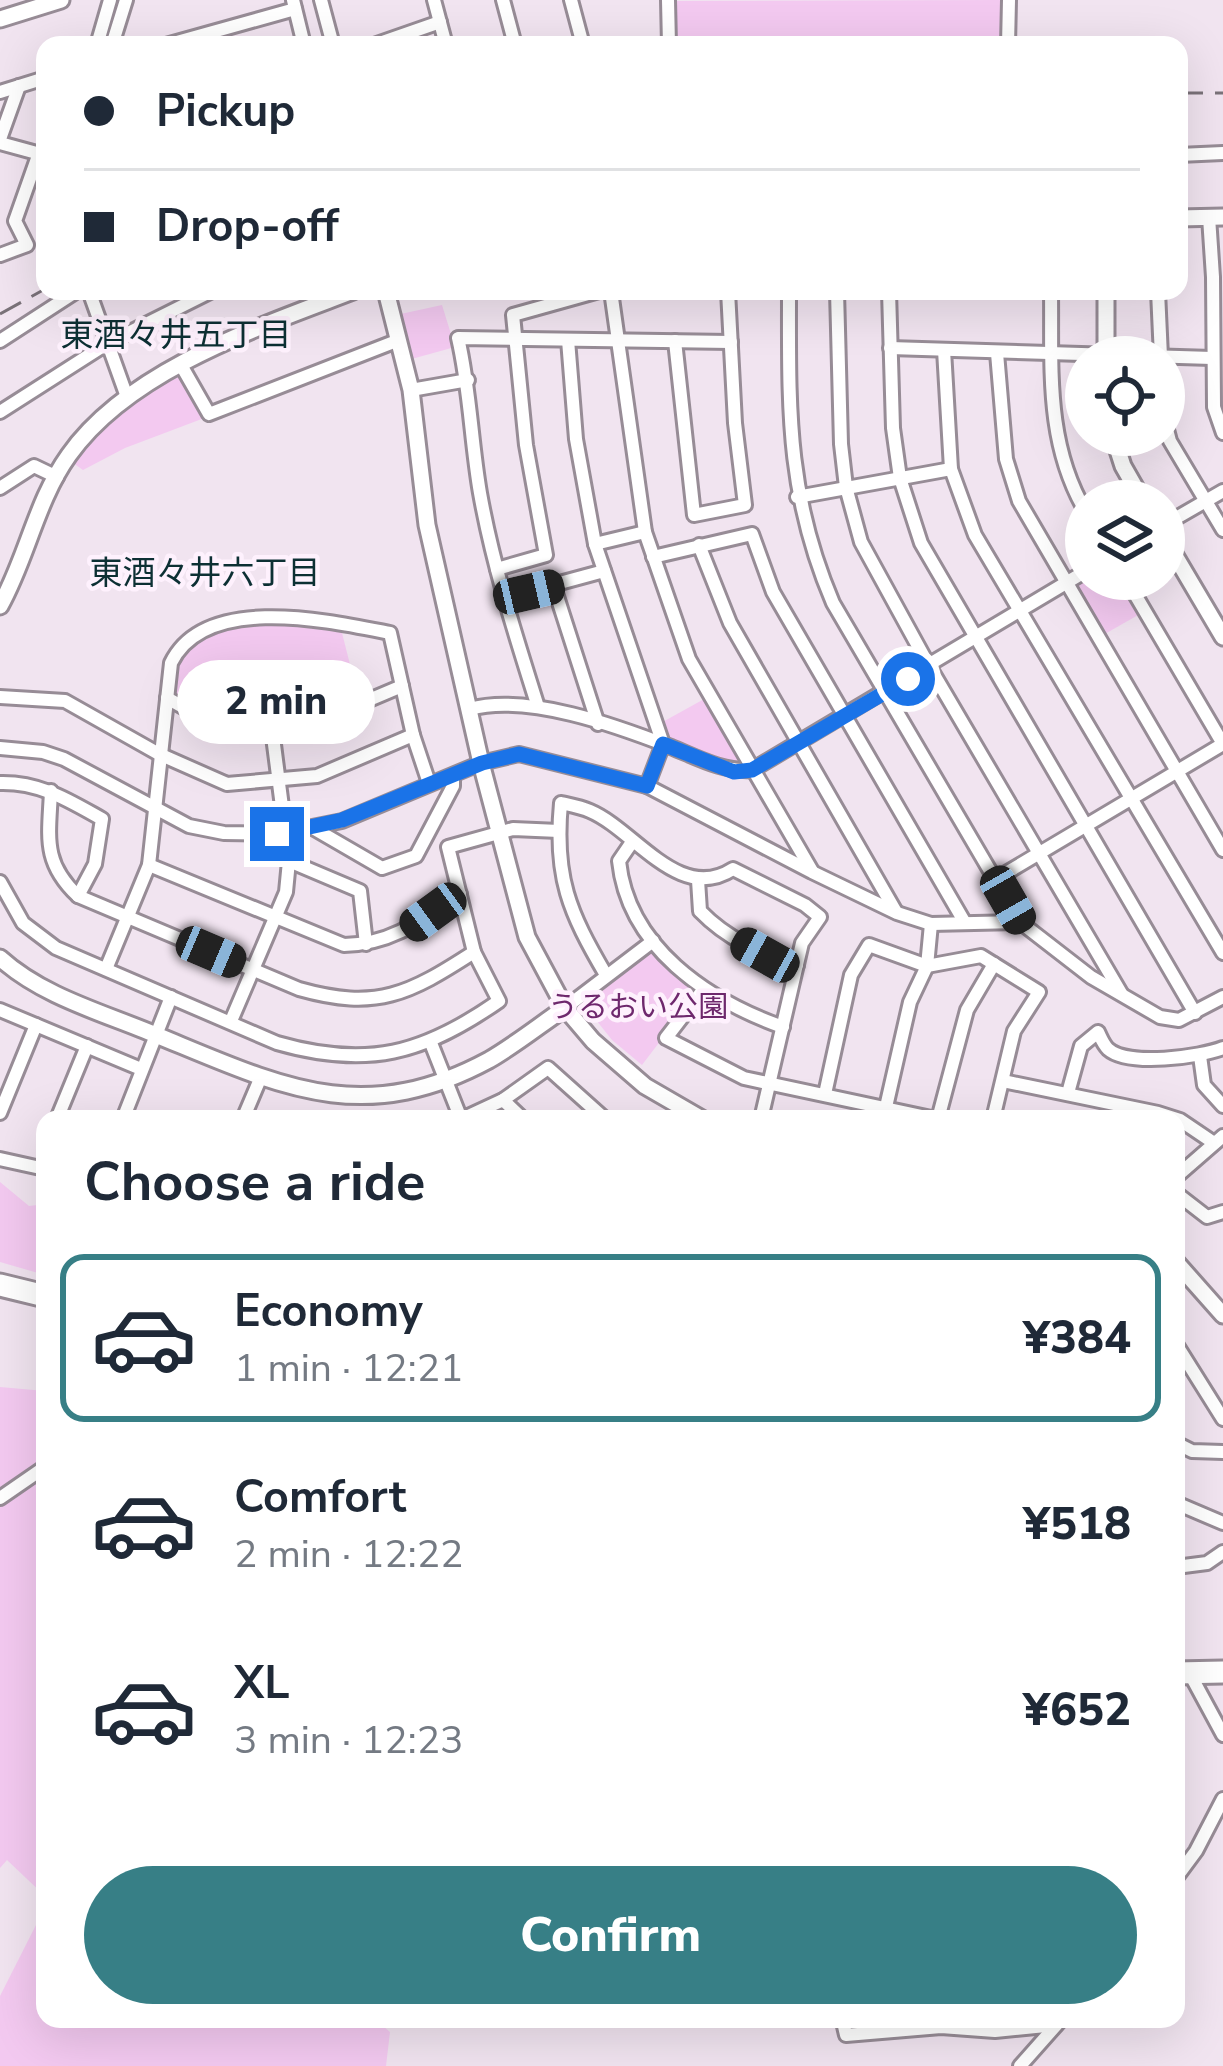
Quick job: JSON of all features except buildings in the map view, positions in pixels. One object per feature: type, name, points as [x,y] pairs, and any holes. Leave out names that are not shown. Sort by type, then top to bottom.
[{"type":"highway","points":[[0,1285],[36,1294]]},
{"type":"highway","points":[[1185,1674],[1223,1672]]},
{"type":"street","points":[[0,20],[61,0]]},
{"type":"street","points":[[100,36],[110,0]]},
{"type":"street","points":[[115,36],[126,0]]},
{"type":"street","points":[[434,0],[444,36]]},
{"type":"street","points":[[502,0],[512,36]]},
{"type":"street","points":[[571,0],[581,36]]},
{"type":"street","points":[[668,0],[668,36]]},
{"type":"street","points":[[1008,36],[1009,0]]},
{"type":"street","points":[[325,1],[331,36]]},
{"type":"street","points":[[198,36],[294,4],[302,36]]},
{"type":"street","points":[[400,36],[440,22]]},
{"type":"street","points":[[0,92],[36,81]]},
{"type":"street","points":[[19,86],[0,141],[36,152]]},
{"type":"street","points":[[1188,154],[1223,153]]},
{"type":"street","points":[[0,255],[27,244],[15,221],[36,169]]},
{"type":"street","points":[[1216,217],[1218,277],[1212,358],[1214,407],[1223,432]]},
{"type":"street","points":[[0,341],[63,300]]},
{"type":"street","points":[[92,300],[127,397]]},
{"type":"street","points":[[0,412],[108,343],[194,300]]},
{"type":"street","points":[[0,606],[38,512],[88,432],[127,397],[181,365],[255,328],[329,300]]},
{"type":"street","points":[[388,300],[411,391],[427,525],[527,937],[565,1008],[625,1071],[688,1110]]},
{"type":"street","points":[[497,569],[546,555],[526,445],[513,315],[567,300]]},
{"type":"street","points":[[612,300],[644,532],[689,659],[812,872]]},
{"type":"street","points":[[675,340],[694,515],[745,506],[729,300]]},
{"type":"street","points":[[788,300],[789,411],[797,497],[810,549],[832,603],[1021,922],[1051,949],[1160,1017],[1179,1020],[1223,997]]},
{"type":"street","points":[[837,300],[846,487],[861,542],[929,667],[1122,994]]},
{"type":"street","points":[[889,300],[892,428],[900,478],[921,543],[1195,1013]]},
{"type":"street","points":[[1051,300],[1053,428],[1069,480]]},
{"type":"street","points":[[1106,300],[1106,336]]},
{"type":"street","points":[[1158,300],[1160,336]]},
{"type":"street","points":[[538,707],[504,598],[480,493],[468,380],[458,338],[731,342]]},
{"type":"street","points":[[181,365],[209,414],[399,340]]},
{"type":"street","points":[[568,340],[576,439],[596,544],[663,744],[647,786]]},
{"type":"street","points":[[890,348],[1065,353]]},
{"type":"street","points":[[944,350],[951,470],[975,535],[1223,953]]},
{"type":"street","points":[[470,710],[494,703],[538,707],[663,744],[734,772],[752,770],[1065,584],[1019,501],[1006,459],[997,353]]},
{"type":"street","points":[[1185,357],[1212,358]]},
{"type":"street","points":[[411,391],[468,380]]},
{"type":"street","points":[[1179,456],[1223,530]]},
{"type":"street","points":[[0,488],[34,466],[57,477]]},
{"type":"street","points":[[797,497],[951,470]]},
{"type":"street","points":[[1185,512],[1223,490]]},
{"type":"street","points":[[596,544],[644,532]]},
{"type":"street","points":[[653,557],[752,534],[772,592],[965,923]]},
{"type":"street","points":[[699,545],[730,623],[896,913]]},
{"type":"street","points":[[504,598],[604,571]]},
{"type":"street","points":[[1185,573],[1223,637]]},
{"type":"street","points":[[554,587],[598,724]]},
{"type":"street","points":[[1075,600],[1223,850]]},
{"type":"street","points":[[996,878],[1223,744],[1138,600]]},
{"type":"street","points":[[106,969],[149,865],[171,663],[181,642],[206,629],[286,616],[390,633],[429,783]]},
{"type":"street","points":[[167,698],[227,732],[317,722],[402,686]]},
{"type":"street","points":[[0,697],[65,701],[159,754],[226,784],[317,776],[413,735]]},
{"type":"street","points":[[231,1022],[286,892],[289,861],[272,729]]},
{"type":"street","points":[[0,748],[64,759],[153,810],[189,826],[224,833],[285,832],[342,820],[482,763],[519,754],[647,786],[896,913],[931,924],[1021,922]]},
{"type":"street","points":[[312,827],[382,868],[416,856],[453,777]]},
{"type":"street","points":[[0,783],[20,782],[51,790],[102,819],[94,864],[78,896]]},
{"type":"street","points":[[51,790],[51,860],[58,877],[78,896],[316,994],[360,1000],[422,986],[474,952]]},
{"type":"street","points":[[606,975],[581,932],[565,886],[557,849],[561,803],[592,812],[666,865],[698,880],[719,878],[733,869],[805,904],[820,917],[802,943],[763,1110]]},
{"type":"street","points":[[0,882],[23,923],[39,938],[277,1042],[341,1056],[406,1052],[431,1043],[499,1001],[474,952],[448,847],[499,832],[538,827],[559,831]]},
{"type":"street","points":[[632,842],[619,861],[622,883],[632,915],[653,941],[703,990],[783,1027]]},
{"type":"street","points":[[289,861],[360,891],[366,944]]},
{"type":"street","points":[[149,865],[344,945],[366,944],[407,931],[460,893]]},
{"type":"street","points":[[698,880],[700,911],[718,929],[765,955],[797,965]]},
{"type":"street","points":[[886,1107],[910,1002],[928,966],[931,924]]},
{"type":"street","points":[[0,958],[60,996],[260,1079],[358,1099],[446,1080],[490,1059],[653,941]]},
{"type":"street","points":[[825,1094],[851,975],[869,945],[928,966],[981,956],[1040,992],[1014,1031],[995,1110]]},
{"type":"street","points":[[939,1110],[967,1010],[994,964]]},
{"type":"street","points":[[703,990],[666,1038],[728,1073],[899,1110]]},
{"type":"street","points":[[126,1110],[171,997]]},
{"type":"street","points":[[0,1010],[141,1069]]},
{"type":"street","points":[[0,1113],[36,1025]]},
{"type":"street","points":[[1067,1093],[1081,1046],[1098,1032],[1109,1050],[1126,1057],[1200,1056],[1223,1048]]},
{"type":"street","points":[[431,1043],[458,1110]]},
{"type":"street","points":[[61,1110],[87,1046]]},
{"type":"street","points":[[1200,1056],[1204,1085],[1223,1106]]},
{"type":"street","points":[[481,1110],[548,1068],[595,1110]]},
{"type":"street","points":[[247,1110],[260,1079]]},
{"type":"street","points":[[1003,1081],[1138,1110]]},
{"type":"street","points":[[503,1100],[514,1110]]},
{"type":"street","points":[[1185,1122],[1219,1139],[1185,1169]]},
{"type":"street","points":[[0,1159],[36,1167]]},
{"type":"street","points":[[1185,1200],[1207,1217],[1223,1212]]},
{"type":"street","points":[[1185,1269],[1218,1294],[1223,1315]]},
{"type":"street","points":[[1185,1358],[1223,1419]]},
{"type":"street","points":[[1185,1448],[1223,1452]]},
{"type":"street","points":[[0,1498],[36,1473]]},
{"type":"street","points":[[1185,1507],[1223,1523]]},
{"type":"street","points":[[1185,1567],[1207,1564],[1223,1552]]},
{"type":"street","points":[[1185,1677],[1223,1735]]},
{"type":"street","points":[[1185,1866],[1223,1798]]},
{"type":"street","points":[[844,2028],[846,2035],[929,2028]]},
{"type":"street","points":[[952,2028],[995,2032],[1021,2028]]},
{"type":"street","points":[[1020,2066],[1054,2028]]},
{"type":"green space","points":[[1000,0],[1001,36],[671,36],[675,1]]},
{"type":"green space","points":[[442,305],[455,347],[408,360],[396,315]]},
{"type":"green space","points":[[180,369],[207,417],[125,448],[83,470],[69,460],[106,416]]},
{"type":"green space","points":[[1081,600],[1132,600],[1140,614],[1103,635]]},
{"type":"green space","points":[[285,621],[341,629],[359,700],[316,719],[228,728],[170,696],[176,659],[191,640],[230,626]]},
{"type":"green space","points":[[706,698],[742,766],[734,770],[664,742],[659,724]]},
{"type":"green space","name":"うるおい公園","points":[[653,945],[699,990],[642,1065],[612,1040],[581,1001]]},
{"type":"green space","points":[[0,1182],[29,1206],[36,1205],[36,1272],[0,1262]]},
{"type":"green space","points":[[0,1387],[36,1390],[36,1887],[7,1860],[0,1868]]},
{"type":"green space","points":[[36,1925],[36,2028],[385,2028],[390,2032],[386,2066],[0,2066],[0,1996]]},
{"type":"railway","points":[[1188,93],[1223,93]]},
{"type":"railway","points":[[0,314],[36,294]]},
{"type":"district","name":"東酒々井五丁目","points":[[176,335]]},
{"type":"district","name":"東酒々井六丁目","points":[[205,573]]},
{"type":"route","points":[[277,834],[342,820],[495,758],[519,754],[647,786],[663,744],[734,772],[752,770],[908,679]]}]
